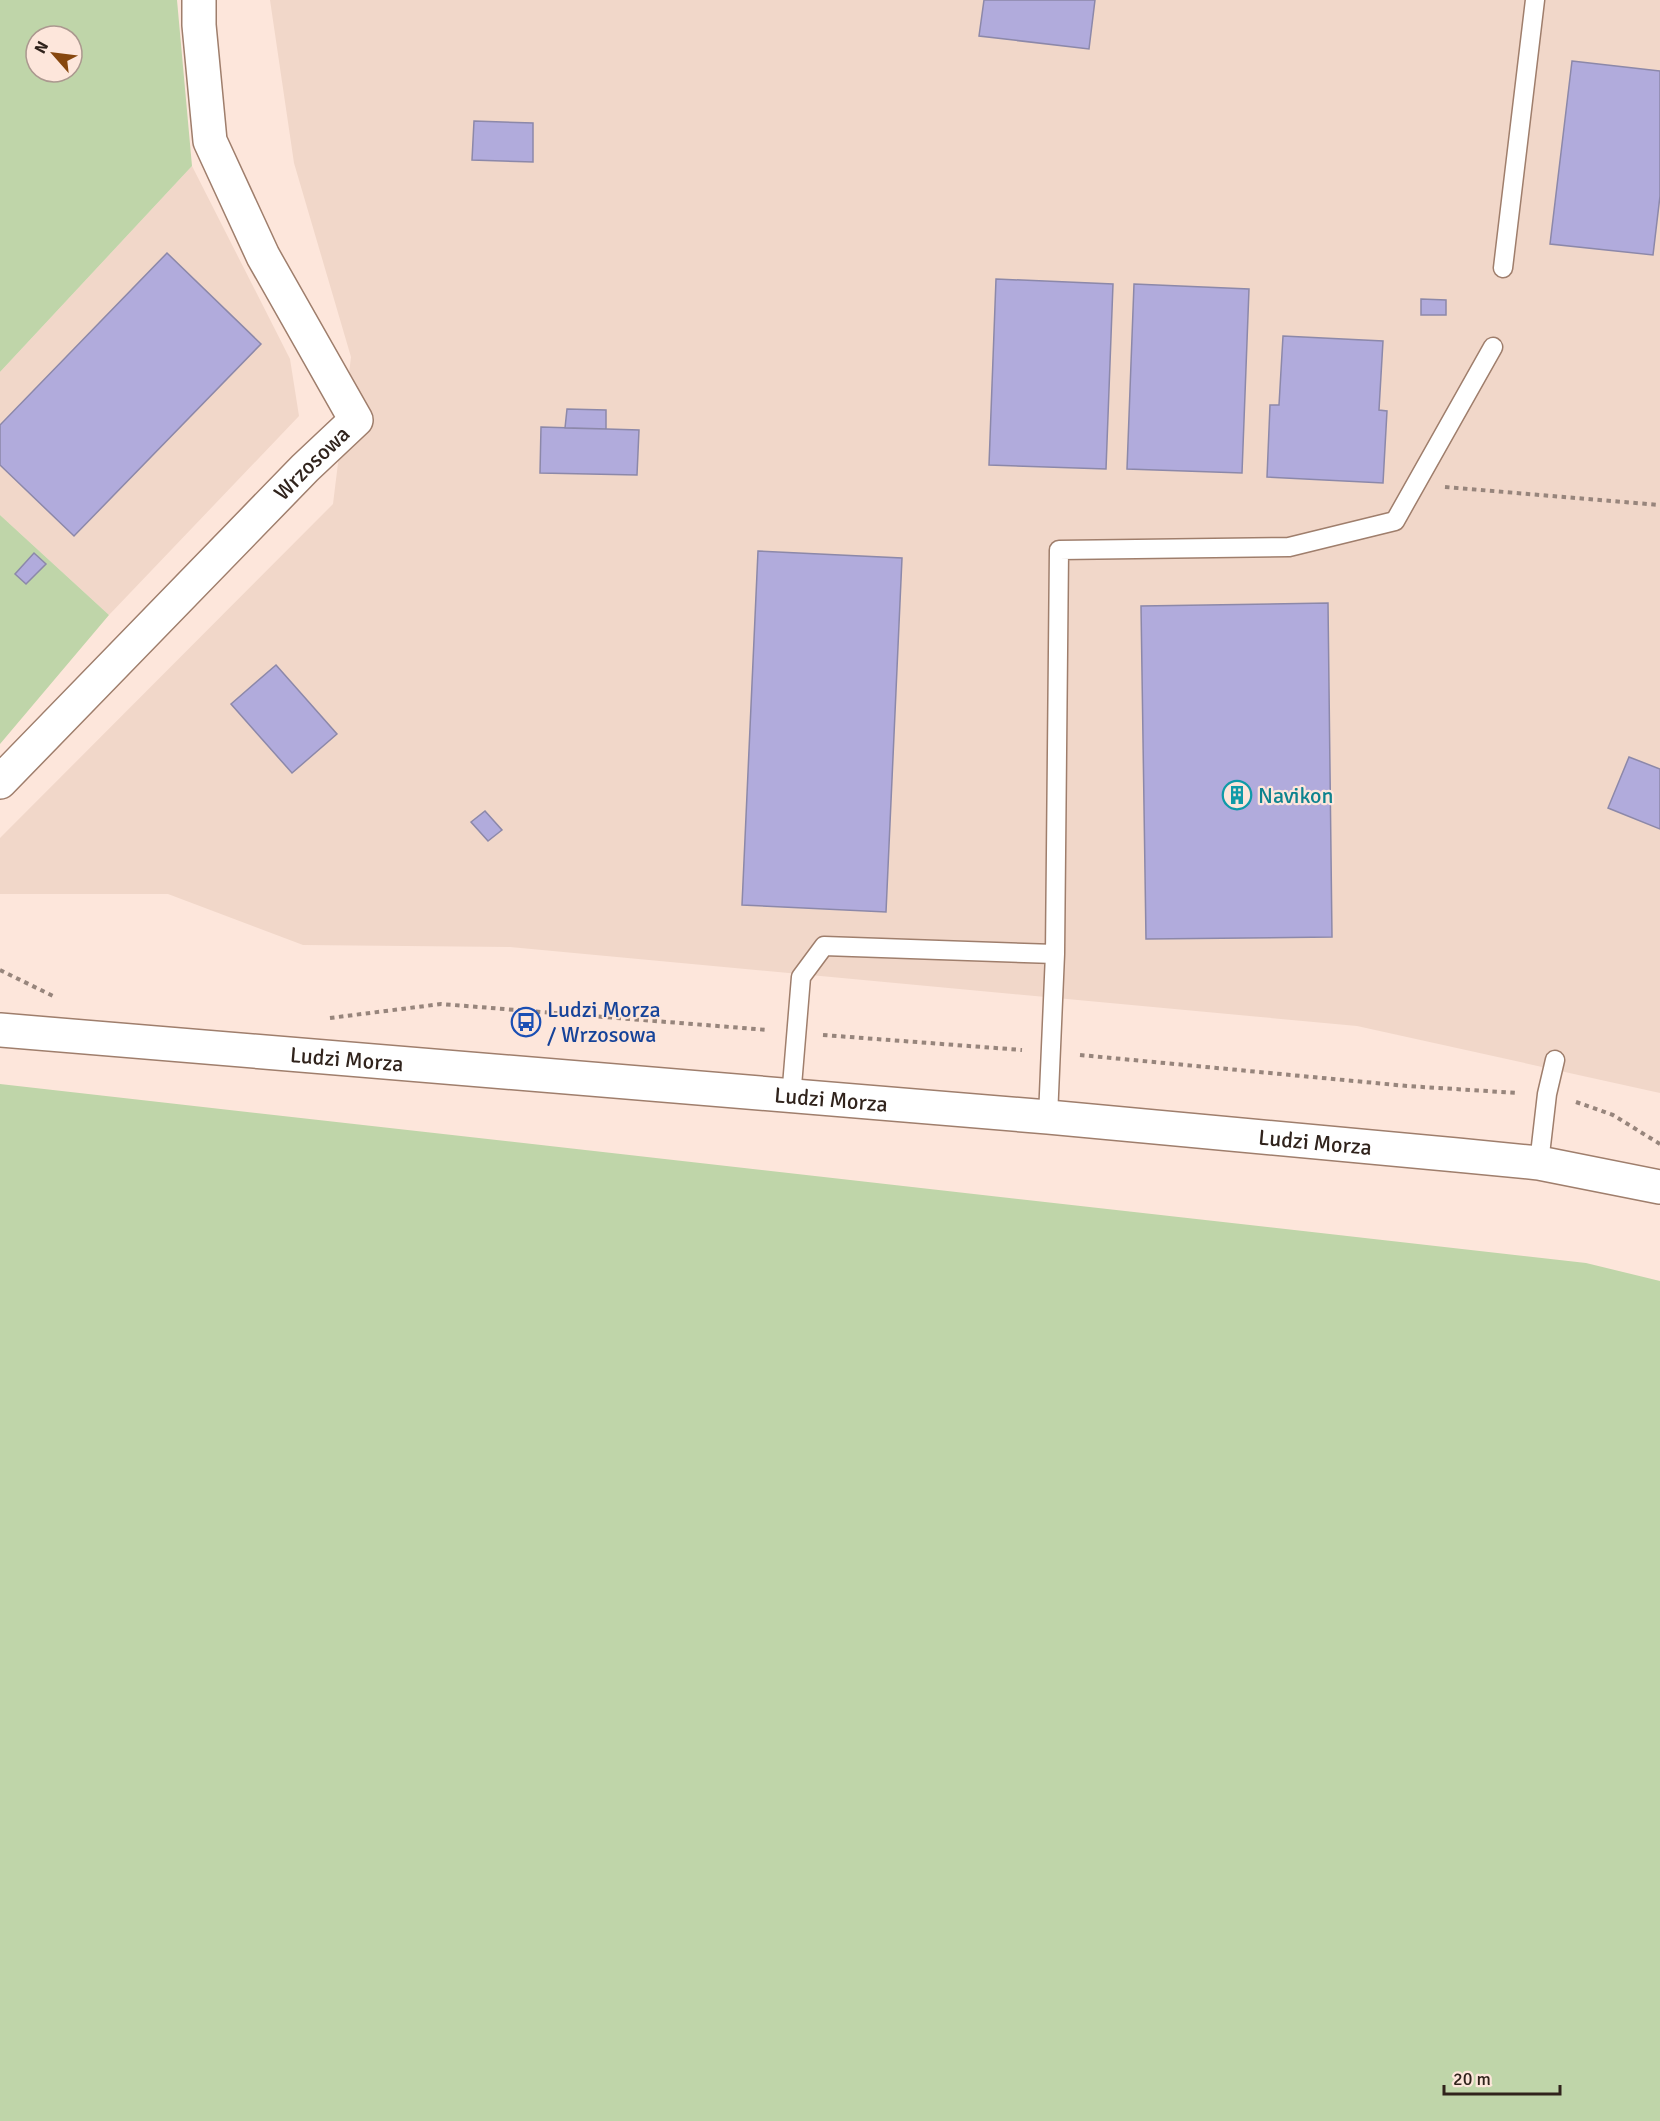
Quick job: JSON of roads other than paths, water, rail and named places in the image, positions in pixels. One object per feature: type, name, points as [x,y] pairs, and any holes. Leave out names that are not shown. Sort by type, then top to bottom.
[{"type":"street","name":"Wrzosowa","points":[[0,782],[305,468],[356,420],[263,256],[210,141],[199,26],[199,0]]},
{"type":"street","name":"Ludzi Morza","points":[[0,1030],[1048,1118],[1539,1163],[1660,1187]]},
{"type":"lane","points":[[1503,268],[1535,0]]},
{"type":"lane","points":[[1048,1118],[1055,954],[1059,550],[1289,547],[1395,521],[1493,347]]},
{"type":"lane","points":[[791,1098],[801,977],[824,946],[1055,954]]},
{"type":"lane","points":[[1539,1163],[1547,1094],[1555,1060]]},
{"type":"place","name":"Navikon","points":[[1237,795]]},
{"type":"place","name":"Ludzi Morza / Wrzosowa","points":[[526,1022]]}]
